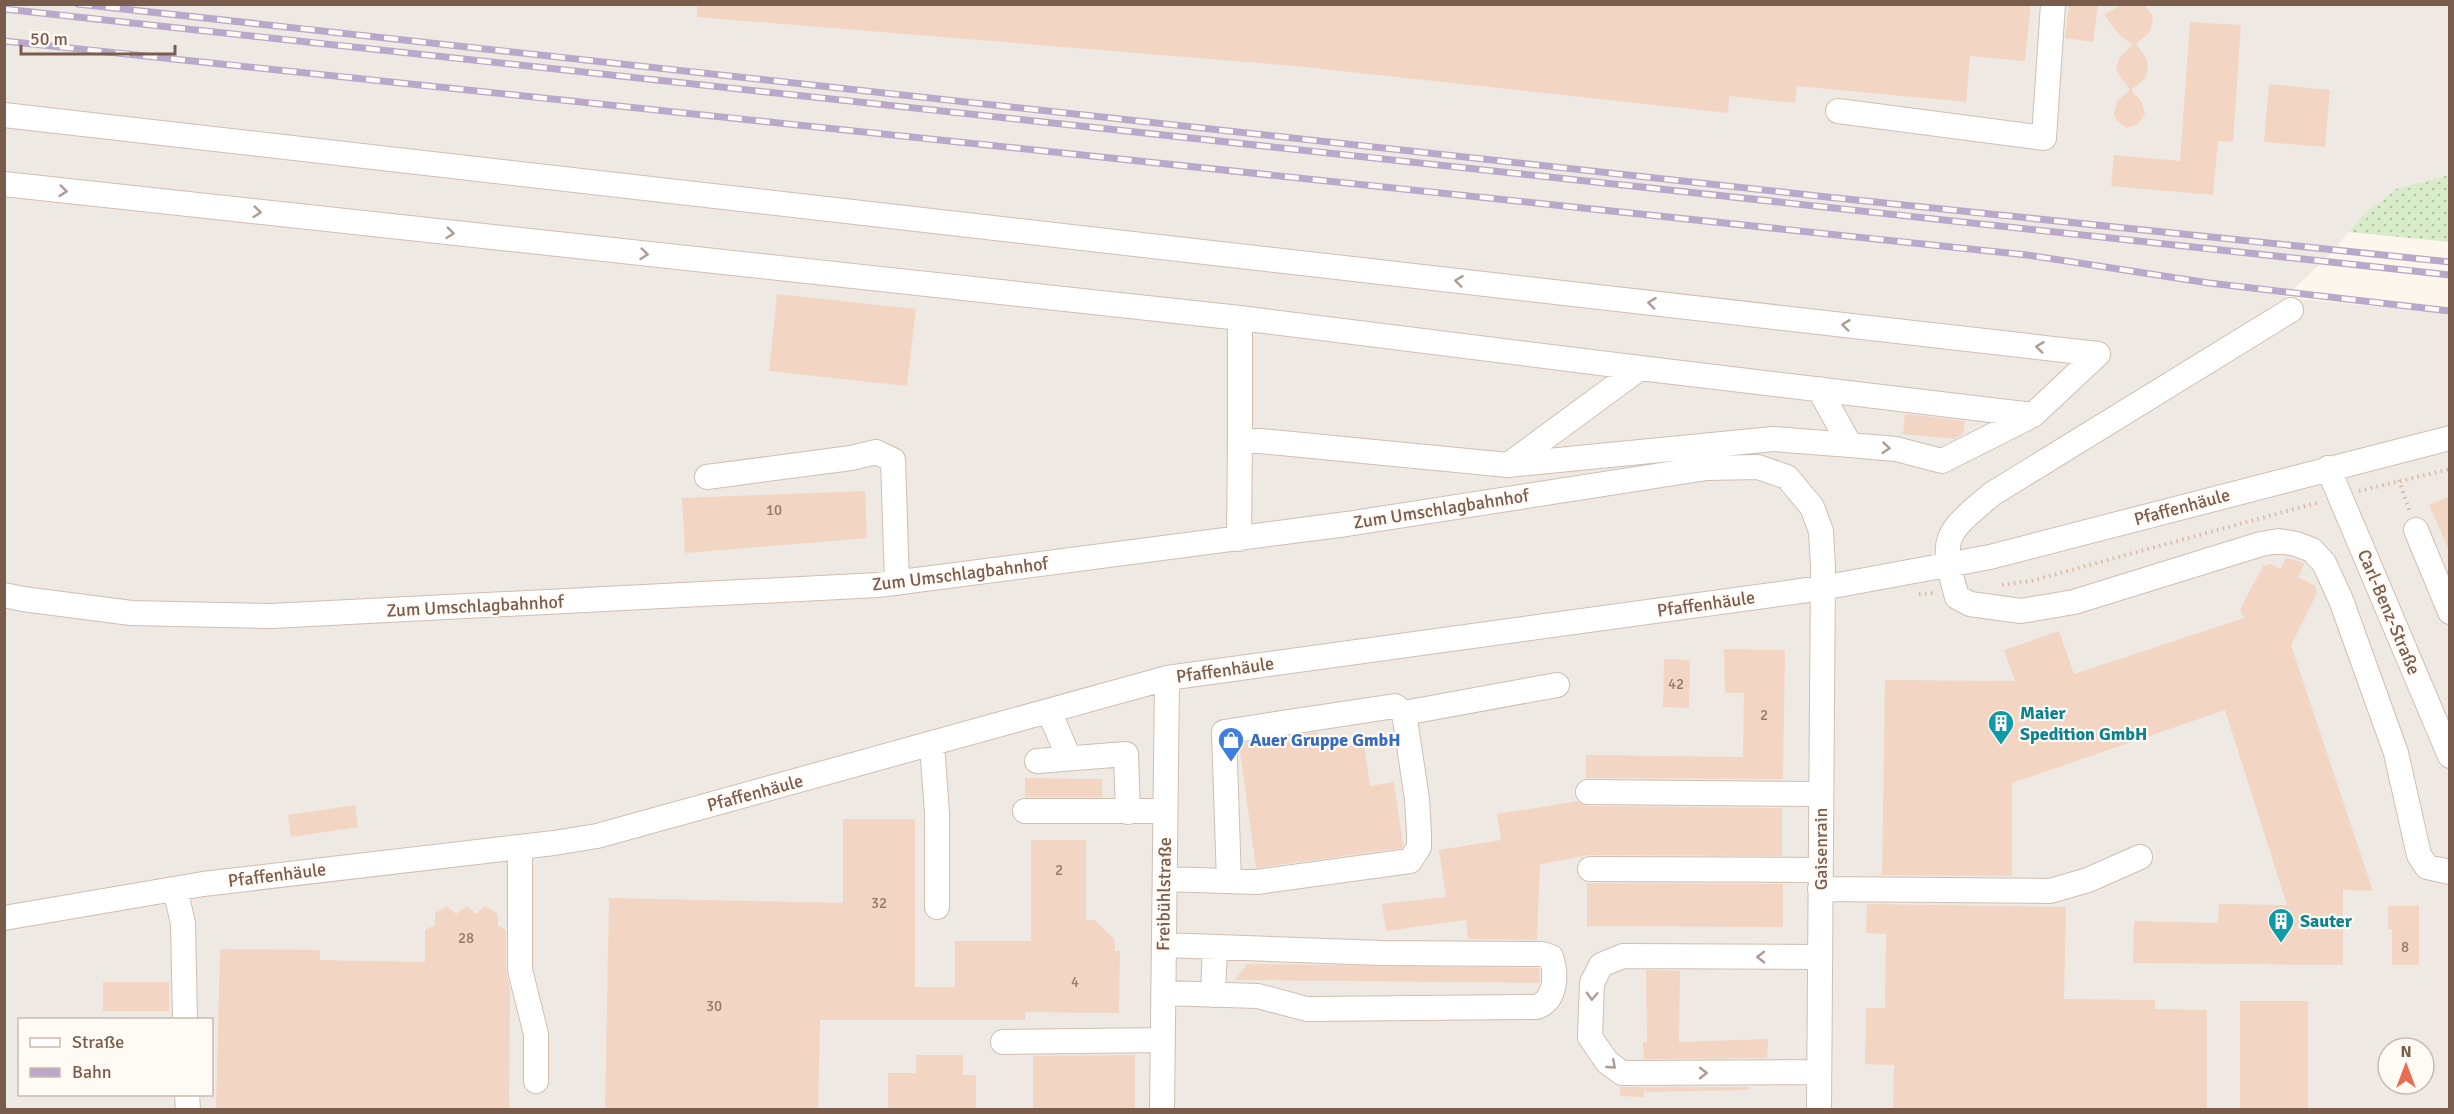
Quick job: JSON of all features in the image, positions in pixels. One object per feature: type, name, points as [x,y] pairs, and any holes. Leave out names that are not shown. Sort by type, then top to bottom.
[{"type":"street","points":[[1838,111],[2044,138],[2053,4]]},
{"type":"street","points":[[4,115],[2098,354],[2033,415],[1941,460],[1896,449],[1773,439],[1508,465],[1240,439]]},
{"type":"street","points":[[4,184],[1240,318],[2033,415]]},
{"type":"street","points":[[2291,310],[1992,494],[1958,523],[1946,543],[1948,566],[1955,591],[1957,597],[1970,604],[2021,611],[2074,602],[2261,544],[2279,541],[2312,550],[2324,563],[2341,600],[2396,753],[2419,855],[2427,867],[2450,872]]},
{"type":"street","points":[[1239,539],[1240,318]]},
{"type":"street","points":[[1508,465],[1640,368]]},
{"type":"street","points":[[1819,389],[1850,445]]},
{"type":"street","name":"Pfaffenhäule","points":[[4,918],[175,889],[597,836],[1167,678],[1822,588],[1948,566],[2450,438]]},
{"type":"street","points":[[707,477],[851,459],[876,452],[893,459],[897,583]]},
{"type":"street","name":"Zum Umschlagbahnhof","points":[[4,595],[131,612],[271,616],[897,583],[1239,539],[1707,468],[1758,467],[1787,477],[1812,507],[1821,531],[1822,588]]},
{"type":"street","name":"Carl-Benz-Straße","points":[[2328,468],[2450,756]]},
{"type":"street","points":[[2416,530],[2450,612]]},
{"type":"street","name":"Gaisenrain","points":[[1819,1110],[1822,588]]},
{"type":"street","name":"Freibühlstraße","points":[[1162,1110],[1167,678]]},
{"type":"street","points":[[1404,714],[1557,686]]},
{"type":"street","points":[[1165,879],[1257,882],[1410,861],[1419,847],[1419,833],[1404,714],[1395,706],[1224,732],[1229,881]]},
{"type":"street","points":[[1049,711],[1069,758]]},
{"type":"street","points":[[932,744],[937,813],[938,907]]},
{"type":"street","points":[[1037,761],[1126,754],[1128,812]]},
{"type":"street","points":[[1588,792],[1821,794]]},
{"type":"street","points":[[1025,811],[1165,811]]},
{"type":"street","points":[[520,847],[520,970],[536,1034],[536,1081]]},
{"type":"street","points":[[1590,869],[2050,891],[2088,879],[2140,857]]},
{"type":"street","points":[[175,889],[183,923],[185,1018]]},
{"type":"street","points":[[1163,993],[1272,998],[1308,1009],[1461,1009],[1536,1007],[1547,1002],[1552,992],[1552,961],[1547,954],[1383,953],[1164,945]]},
{"type":"street","points":[[1213,994],[1215,947]]},
{"type":"street","points":[[1819,1072],[1622,1073],[1607,1062],[1590,1037],[1590,1021],[1592,983],[1601,965],[1623,956],[1820,957]]},
{"type":"street","points":[[1003,1042],[1163,1040]]},
{"type":"path","points":[[2390,452],[2416,530]]},
{"type":"path","points":[[1998,585],[2031,581],[2340,496],[2450,469]]},
{"type":"path","points":[[1909,595],[1955,591]]},
{"type":"shaded area","points":[[5,5],[2449,5],[2449,175],[2396,189],[2361,217],[2333,251],[2285,298],[2449,313],[2449,1109],[5,1110]]},
{"type":"green space","points":[[2449,175],[2449,242],[2349,232],[2361,217],[2396,189]]},
{"type":"building","points":[[697,4],[2031,4],[2025,61],[1970,56],[1966,102],[1797,86],[1795,103],[1729,96],[1728,113],[1295,66],[697,17]]},
{"type":"building","points":[[2069,4],[2098,4],[2093,42],[2065,38]]},
{"type":"building","points":[[2122,4],[2144,4],[2152,15],[2153,21],[2149,33],[2136,44],[2147,59],[2148,71],[2144,79],[2131,90],[2142,102],[2145,114],[2138,124],[2126,128],[2116,120],[2114,113],[2117,101],[2130,90],[2116,67],[2119,59],[2132,44],[2119,35],[2104,15]]},
{"type":"building","points":[[2190,22],[2241,25],[2233,142],[2218,141],[2213,195],[2111,186],[2114,155],[2180,161]]},
{"type":"building","points":[[2269,84],[2330,90],[2325,147],[2264,142]]},
{"type":"building","points":[[777,294],[916,309],[907,386],[769,371]]},
{"type":"building","points":[[1905,414],[1965,421],[1963,434],[1954,439],[1903,434]]},
{"type":"building","points":[[865,491],[867,538],[685,553],[682,498]]},
{"type":"building","points":[[2450,496],[2450,552],[2429,505]]},
{"type":"building","name":"Maier Spedition GmbH","points":[[2286,558],[2305,563],[2298,577],[2315,586],[2317,593],[2291,645],[2373,891],[2343,890],[2343,965],[2133,963],[2134,921],[2218,923],[2219,904],[2287,905],[2225,710],[2012,783],[2012,876],[1882,875],[1885,680],[2015,681],[2004,650],[2059,631],[2074,674],[2244,618],[2240,609],[2263,566],[2271,564],[2281,569]]},
{"type":"building","points":[[1724,649],[1785,650],[1783,779],[1586,778],[1586,755],[1743,757],[1744,693],[1725,693]]},
{"type":"building","points":[[1664,659],[1690,660],[1689,708],[1663,707]]},
{"type":"building","points":[[1317,732],[1319,750],[1364,744],[1370,786],[1394,782],[1402,848],[1256,868],[1239,744]]},
{"type":"building","points":[[1025,778],[1102,779],[1102,797],[1025,797]]},
{"type":"building","points":[[1578,801],[1588,806],[1782,808],[1782,856],[1590,855],[1540,864],[1537,940],[1468,939],[1466,920],[1386,931],[1382,904],[1446,897],[1439,850],[1501,840],[1497,814]]},
{"type":"building","points":[[355,805],[358,827],[291,837],[288,815]]},
{"type":"building","points":[[843,819],[915,819],[915,987],[955,987],[955,941],[1031,941],[1031,840],[1086,840],[1086,920],[1095,920],[1115,940],[1115,951],[1120,951],[1119,1013],[1025,1012],[1025,1020],[820,1020],[818,1110],[605,1110],[609,898],[843,903]]},
{"type":"building","points":[[1587,883],[1783,884],[1783,927],[1587,926]]},
{"type":"building","points":[[1867,904],[2066,907],[2064,999],[2155,1000],[2155,1009],[2207,1010],[2207,1110],[1893,1110],[1894,1065],[1865,1064],[1866,1008],[1885,1008],[1886,934],[1866,933]]},
{"type":"building","points":[[447,906],[456,914],[467,906],[476,914],[485,906],[498,914],[498,926],[506,930],[506,970],[510,990],[509,1110],[216,1110],[220,949],[320,950],[320,960],[425,962],[425,930],[435,925],[435,913]]},
{"type":"building","name":"Sauter","points":[[2388,906],[2419,906],[2419,965],[2392,965],[2392,929],[2388,929]]},
{"type":"building","points":[[1247,964],[1539,968],[1540,978],[1539,983],[1235,980]]},
{"type":"building","points":[[1646,970],[1680,971],[1679,1042],[1768,1039],[1767,1058],[1644,1059],[1643,1042],[1647,1042]]},
{"type":"building","points":[[103,982],[169,982],[169,1011],[103,1011]]},
{"type":"building","points":[[2240,1001],[2308,1001],[2308,1110],[2240,1110]]},
{"type":"building","points":[[916,1055],[963,1055],[963,1075],[976,1075],[976,1110],[888,1110],[888,1073],[916,1073]]},
{"type":"building","points":[[1135,1055],[1135,1110],[1033,1110],[1033,1056]]},
{"type":"building","points":[[1620,1087],[1644,1087],[1644,1097],[1620,1096]]},
{"type":"building","points":[[1644,1087],[1749,1087],[1749,1090],[1645,1092]]},
{"type":"railway","points":[[78,4],[1827,197],[2450,262]]},
{"type":"railway","points":[[4,9],[2450,275]]},
{"type":"railway","points":[[4,41],[2027,255],[2209,283],[2450,311]]},
{"type":"place","name":"Maier Spedition GmbH","points":[[2001,746]]},
{"type":"place","name":"Auer Gruppe GmbH","points":[[1231,763]]},
{"type":"place","name":"Sauter","points":[[2281,944]]}]
